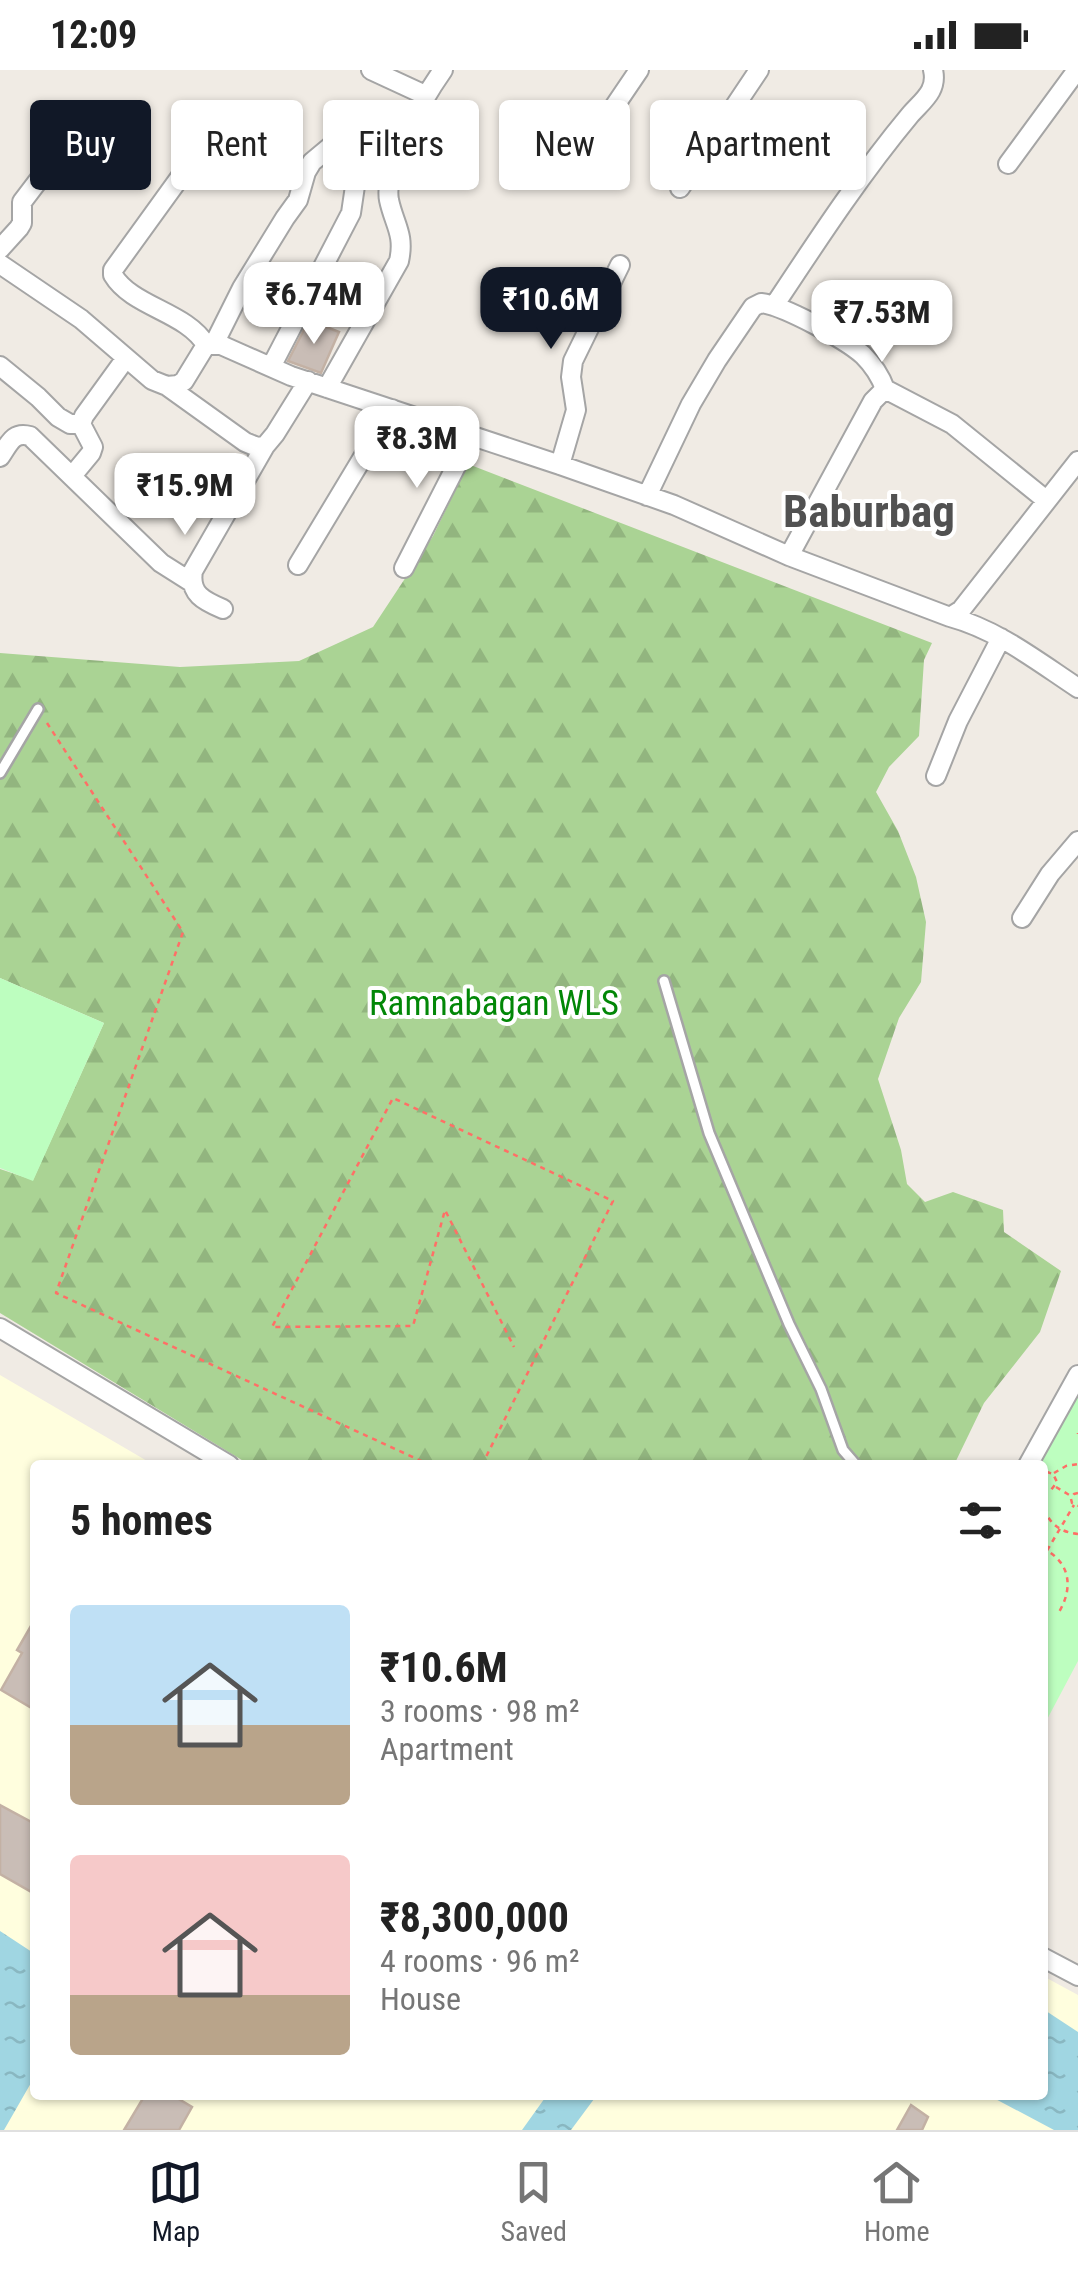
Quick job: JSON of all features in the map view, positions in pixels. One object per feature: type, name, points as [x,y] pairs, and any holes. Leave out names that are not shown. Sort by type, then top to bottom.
[{"type":"street","points":[[371,70],[425,96]]},
{"type":"street","points":[[327,388],[399,261],[400,229],[388,198],[391,173],[425,96],[443,70]]},
{"type":"street","points":[[619,100],[640,70]]},
{"type":"street","points":[[739,100],[759,70]]},
{"type":"street","points":[[774,306],[863,176],[928,96],[934,86],[933,70]]},
{"type":"street","points":[[1008,164],[1077,70]]},
{"type":"street","points":[[167,386],[184,382],[210,344],[298,200],[312,162],[330,147],[340,148],[354,186],[350,213],[271,367]]},
{"type":"street","points":[[0,249],[19,228],[22,202],[31,190]]},
{"type":"street","points":[[171,190],[113,270],[113,276],[124,288],[210,344],[221,344],[327,388],[648,496],[790,556],[976,624],[1078,688]]},
{"type":"street","points":[[0,264],[81,319],[152,380],[167,386],[245,442],[265,446]]},
{"type":"street","points":[[560,465],[576,410],[571,377],[574,361],[620,266]]},
{"type":"street","points":[[648,496],[691,404],[753,307],[761,303],[853,347],[876,370],[885,388],[952,424],[1046,500]]},
{"type":"street","points":[[81,424],[126,358]]},
{"type":"street","points":[[0,366],[58,417],[70,424],[81,424]]},
{"type":"street","points":[[191,582],[193,571],[265,446],[308,381]]},
{"type":"street","points":[[790,556],[873,401],[885,388]]},
{"type":"street","points":[[298,564],[392,409]]},
{"type":"street","points":[[72,476],[94,447],[81,424]]},
{"type":"street","points":[[404,568],[472,435]]},
{"type":"street","points":[[0,456],[15,436],[30,436],[161,562],[191,582],[197,596],[222,609]]},
{"type":"street","points":[[950,617],[961,610],[1078,461]]},
{"type":"street","points":[[936,776],[958,721],[1001,638]]},
{"type":"street","points":[[1022,918],[1050,874],[1078,841]]},
{"type":"street","points":[[0,1328],[221,1460]]},
{"type":"street","points":[[1041,1460],[1078,1375]]},
{"type":"street","points":[[1048,1960],[1078,1976]]},
{"type":"lane","points":[[0,773],[38,709]]},
{"type":"lane","points":[[664,982],[709,1133],[844,1450],[852,1460]]},
{"type":"path","points":[[38,709],[183,932],[56,1293],[419,1460]]},
{"type":"path","points":[[484,1460],[613,1201],[393,1098],[272,1327],[412,1326],[444,1210],[514,1347]]},
{"type":"path","points":[[1053,1474],[1078,1464]]},
{"type":"path","points":[[1048,1472],[1056,1478],[1055,1486],[1048,1492]]},
{"type":"path","points":[[1048,1545],[1076,1505],[1072,1496],[1055,1486]]},
{"type":"path","points":[[1072,1496],[1078,1492]]},
{"type":"path","points":[[1048,1517],[1060,1530],[1078,1534]]},
{"type":"path","points":[[1048,1551],[1060,1560],[1068,1578],[1068,1594],[1059,1612]]},
{"type":"shaded area","points":[[0,1375],[145,1460],[30,1460],[30,2100],[1048,2100],[1048,1979],[1078,1995],[1078,2130],[0,2130]]},
{"type":"green space","name":"Ramnabagan WLS","points":[[468,464],[932,643],[924,660],[919,736],[889,767],[876,792],[898,831],[916,877],[926,922],[921,982],[899,1018],[878,1079],[901,1150],[907,1184],[925,1202],[953,1192],[1003,1210],[1004,1232],[1061,1271],[1040,1332],[984,1403],[956,1460],[242,1460],[0,1313],[0,1169],[33,1180],[104,1023],[0,978],[0,653],[180,667],[299,661],[373,627],[433,536]]},
{"type":"green space","points":[[0,978],[104,1023],[33,1181],[0,1168]]},
{"type":"green space","points":[[1078,1382],[1078,1661],[1048,1718],[1048,1460],[1035,1460]]},
{"type":"water","points":[[0,1931],[30,1951],[30,2085],[4,2130],[0,2130]]},
{"type":"water","points":[[1048,2012],[1078,2032],[1078,2130],[1054,2130],[997,2100],[1048,2100]]},
{"type":"water","points":[[543,2100],[593,2100],[571,2130],[522,2130]]},
{"type":"building","points":[[309,320],[339,332],[321,373],[288,361]]},
{"type":"building","points":[[30,1628],[30,1707],[1,1690],[22,1653],[17,1650]]},
{"type":"building","points":[[0,1805],[30,1821],[30,1891],[0,1874]]},
{"type":"building","points":[[142,2100],[180,2100],[192,2107],[179,2130],[124,2130]]},
{"type":"building","points":[[911,2105],[928,2117],[922,2130],[897,2130]]},
{"type":"district","name":"Baburbag","points":[[869,511]]}]
